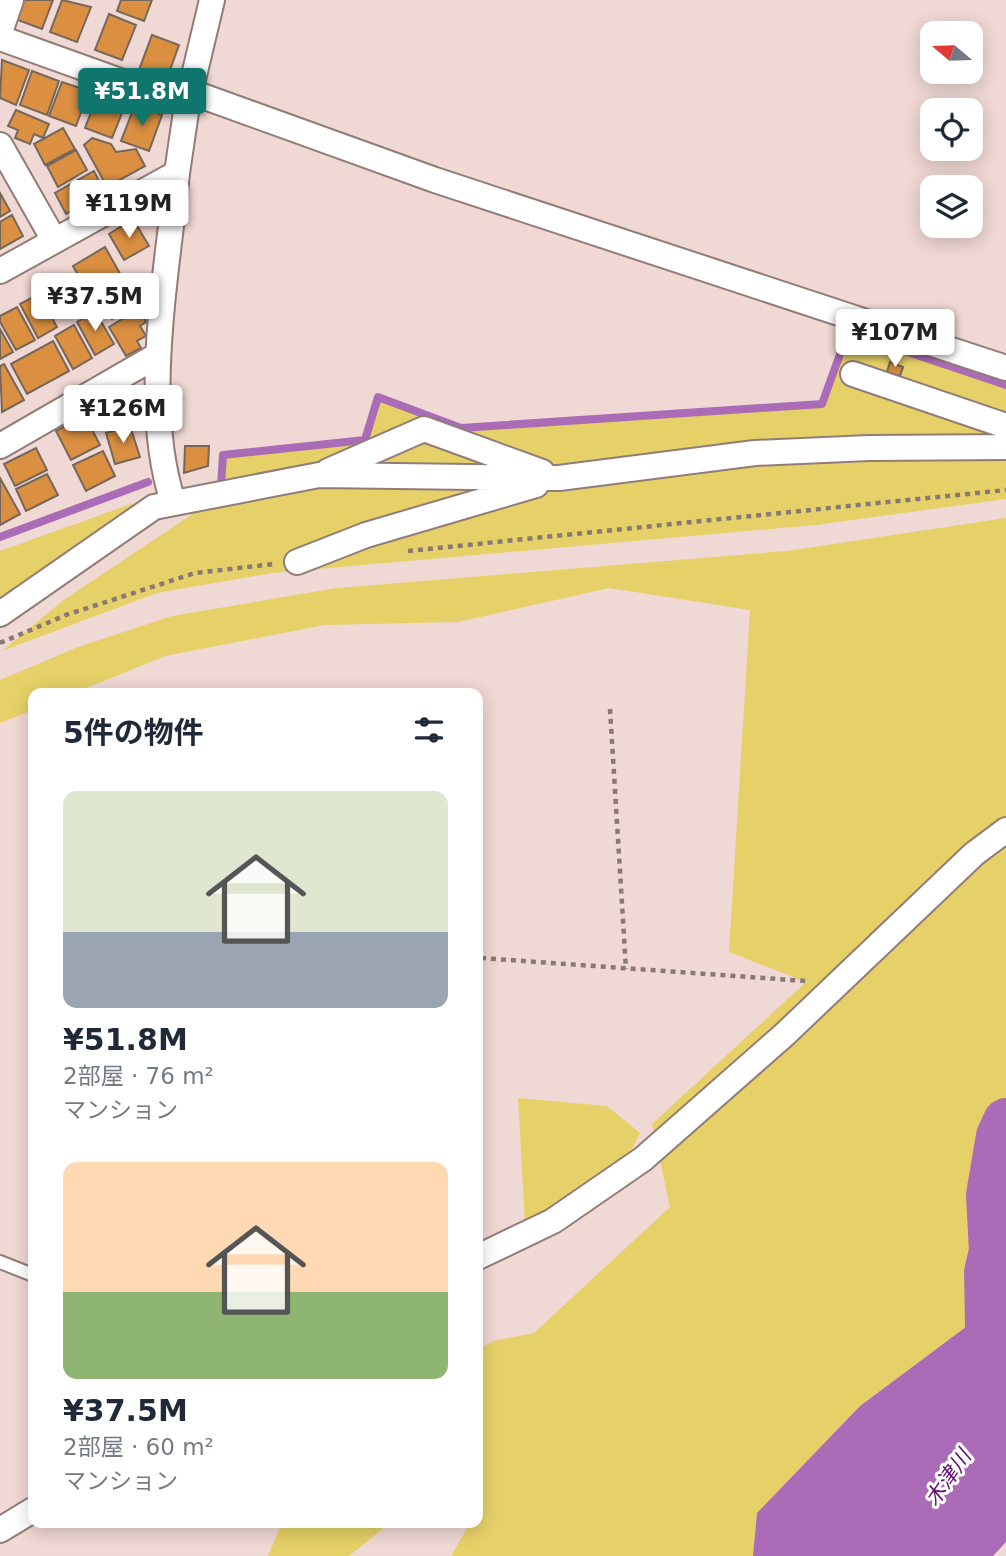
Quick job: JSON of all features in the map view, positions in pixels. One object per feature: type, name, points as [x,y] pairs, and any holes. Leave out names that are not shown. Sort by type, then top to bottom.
[{"type":"street","points":[[0,32],[11,0]]},
{"type":"street","points":[[173,502],[164,475],[158,355],[177,173],[189,99],[212,0]]},
{"type":"street","points":[[0,38],[1006,368]]},
{"type":"street","points":[[0,145],[54,240]]},
{"type":"street","points":[[0,271],[177,173]]},
{"type":"street","points":[[0,446],[158,355]]},
{"type":"street","points":[[853,374],[1006,426]]},
{"type":"street","points":[[319,475],[424,429],[559,478]]},
{"type":"street","points":[[0,614],[154,507],[319,475],[559,478],[755,453],[869,448],[1006,447]]},
{"type":"street","points":[[297,562],[366,536],[559,478]]},
{"type":"street","points":[[483,1255],[553,1222],[643,1159],[838,984],[974,855],[1006,830]]},
{"type":"street","points":[[0,1530],[28,1513]]},
{"type":"lane","points":[[0,1262],[28,1273]]},
{"type":"path","points":[[395,552],[1006,490]]},
{"type":"path","points":[[0,643],[65,615],[195,573],[297,562]]},
{"type":"path","points":[[610,709],[626,969]]},
{"type":"path","points":[[483,958],[838,984]]},
{"type":"shaded area","points":[[848,332],[1006,385],[1006,499],[816,525],[272,573],[157,593],[2,651],[65,599],[188,517],[221,486],[223,455],[365,440],[378,397],[461,428],[822,404]]},
{"type":"shaded area","points":[[159,494],[0,621],[0,551]]},
{"type":"shaded area","points":[[1006,518],[1006,1297],[860,1406],[757,1513],[753,1556],[451,1556],[467,1528],[483,1528],[483,1347],[493,1341],[534,1333],[670,1207],[652,1124],[806,982],[729,952],[750,610],[609,588],[458,622],[324,625],[165,656],[86,688],[28,688],[28,712],[0,723],[0,680],[78,647],[172,616],[337,588],[787,551]]},
{"type":"shaded area","points":[[518,1098],[607,1106],[640,1133],[626,1161],[550,1217],[525,1223]]},
{"type":"shaded area","points":[[280,1528],[384,1528],[349,1556],[268,1556]]},
{"type":"water","name":"木津川","points":[[1006,1297],[1006,1542],[993,1556],[753,1556],[757,1513],[860,1406]]},
{"type":"building","points":[[22,0],[53,0],[42,29],[15,19]]},
{"type":"building","points":[[62,0],[91,7],[77,42],[50,32]]},
{"type":"building","points":[[121,0],[152,0],[144,21],[117,11]]},
{"type":"building","points":[[109,14],[136,25],[122,60],[95,50]]},
{"type":"building","points":[[152,35],[179,45],[166,81],[139,70]]},
{"type":"building","points":[[2,60],[29,70],[16,105],[0,98]]},
{"type":"building","points":[[32,71],[59,81],[47,115],[20,105]]},
{"type":"building","points":[[62,82],[89,91],[76,126],[49,116]]},
{"type":"building","points":[[99,92],[126,103],[112,138],[85,128]]},
{"type":"building","points":[[135,105],[162,115],[149,151],[121,141]]},
{"type":"building","points":[[16,110],[49,124],[43,138],[34,134],[30,144],[15,138],[18,130],[8,126]]},
{"type":"building","points":[[63,128],[75,149],[45,165],[34,144]]},
{"type":"building","points":[[92,138],[111,144],[116,152],[136,149],[145,166],[107,187],[84,145]]},
{"type":"building","points":[[76,150],[87,170],[58,187],[47,166]]},
{"type":"building","points":[[94,171],[105,193],[66,214],[55,193]]},
{"type":"building","points":[[0,193],[10,211],[0,217]]},
{"type":"building","points":[[12,215],[23,236],[0,249],[0,222]]},
{"type":"building","points":[[133,219],[149,246],[124,260],[109,234]]},
{"type":"building","points":[[105,247],[123,279],[91,298],[73,266]]},
{"type":"building","points":[[67,274],[85,307],[66,318],[48,284]]},
{"type":"building","points":[[128,289],[137,304],[112,319],[103,303]]},
{"type":"building","points":[[39,294],[57,327],[38,338],[20,304]]},
{"type":"building","points":[[17,307],[35,340],[16,350],[0,322],[0,316]]},
{"type":"building","points":[[139,309],[146,322],[140,326],[146,336],[137,341],[141,348],[126,356],[109,327]]},
{"type":"building","points":[[95,311],[114,344],[95,355],[77,322]]},
{"type":"building","points":[[74,325],[92,358],[73,369],[55,336]]},
{"type":"building","points":[[0,329],[13,352],[0,359]]},
{"type":"building","points":[[53,341],[69,371],[27,394],[11,364]]},
{"type":"building","points":[[890,362],[903,367],[900,376],[887,372]]},
{"type":"building","points":[[4,364],[24,400],[2,412],[0,366]]},
{"type":"building","points":[[131,391],[139,415],[108,425],[102,408],[115,404],[112,397]]},
{"type":"building","points":[[85,416],[100,445],[71,460],[56,431]]},
{"type":"building","points":[[130,426],[140,457],[115,464],[106,433]]},
{"type":"building","points":[[185,446],[209,446],[208,466],[184,473]]},
{"type":"building","points":[[36,448],[47,470],[15,486],[4,464]]},
{"type":"building","points":[[103,451],[115,476],[86,491],[73,465]]},
{"type":"building","points":[[47,474],[58,495],[26,511],[16,489]]},
{"type":"building","points":[[0,478],[20,514],[0,525]]},
{"type":"waterway","points":[[217,487],[221,486],[223,455],[365,440],[378,397],[461,428],[822,404],[848,332],[1006,385]]},
{"type":"waterway","points":[[0,537],[148,482]]},
{"type":"waterway","points":[[989,1374],[987,1272],[992,1251],[989,1195],[999,1136],[1006,1121]]}]
